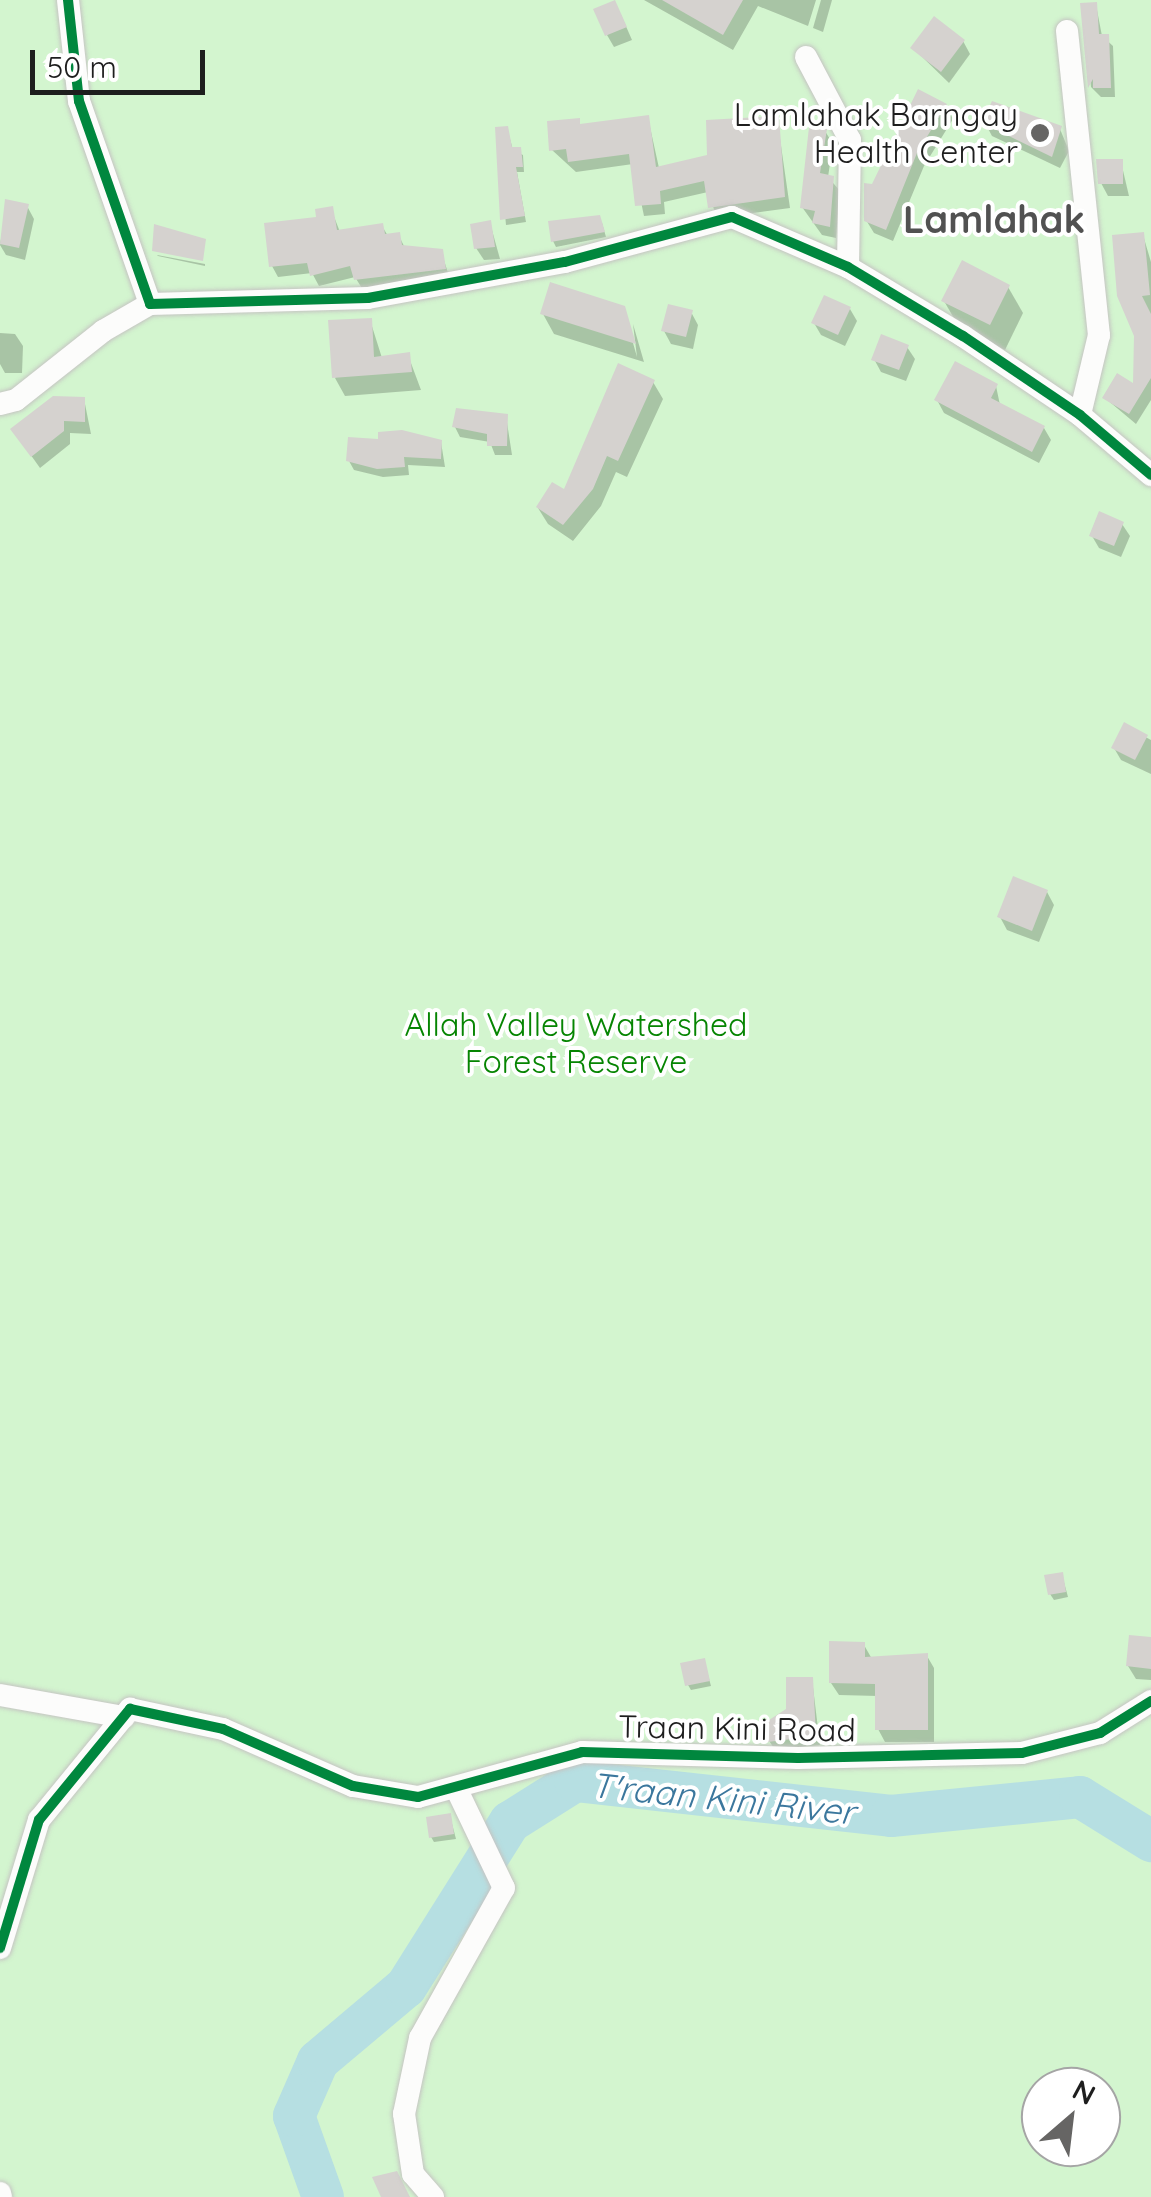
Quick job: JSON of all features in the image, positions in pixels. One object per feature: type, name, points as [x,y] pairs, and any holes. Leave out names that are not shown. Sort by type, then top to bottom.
[{"type":"street","points":[[68,0],[79,100],[150,304]]},
{"type":"street","points":[[1067,31],[1098,335],[1080,416]]},
{"type":"street","points":[[806,57],[850,140],[848,268]]},
{"type":"street","points":[[0,404],[16,400],[103,331],[150,304],[368,298],[565,262],[732,217],[848,268],[1080,416],[1151,475]]},
{"type":"street","points":[[0,1695],[124,1717],[38,1820],[0,1948]]},
{"type":"street","name":"Traan Kini Road","points":[[124,1717],[130,1709],[224,1729],[353,1786],[418,1797],[582,1752],[798,1758],[1022,1753],[1100,1733],[1151,1701]]},
{"type":"street","points":[[433,2197],[413,2174],[404,2114],[420,2038],[504,1888],[456,1788]]},
{"type":"green space","name":"Allah Valley Watershed Forest Reserve","points":[[0,0],[1151,0],[1151,2197],[0,2197]]},
{"type":"building","points":[[615,0],[627,27],[605,36],[593,9]]},
{"type":"building","points":[[662,0],[743,0],[723,35]]},
{"type":"building","points":[[1097,2],[1099,34],[1109,34],[1111,88],[1093,88],[1093,79],[1088,88],[1080,3]]},
{"type":"building","points":[[934,16],[965,40],[941,72],[910,48]]},
{"type":"building","points":[[918,89],[947,104],[917,153],[886,230],[864,221],[864,183],[872,184]]},
{"type":"building","points":[[992,101],[1062,126],[1052,157],[982,123]]},
{"type":"building","points":[[649,115],[656,167],[707,155],[706,120],[779,116],[785,197],[708,208],[704,181],[660,191],[661,204],[635,206],[629,154],[568,162],[566,149],[549,151],[547,121],[580,118],[580,124]]},
{"type":"building","points":[[810,118],[827,129],[820,173],[834,176],[830,227],[812,223],[815,211],[800,208]]},
{"type":"building","points":[[508,126],[512,147],[521,147],[523,167],[516,167],[525,216],[500,220],[495,127]]},
{"type":"building","points":[[1096,159],[1123,159],[1123,184],[1098,184]]},
{"type":"building","points":[[5,199],[29,204],[19,248],[0,244]]},
{"type":"building","points":[[333,206],[337,230],[383,223],[385,234],[400,232],[402,245],[443,249],[446,269],[354,280],[350,266],[310,276],[307,263],[269,267],[264,223],[316,217],[315,209]]},
{"type":"building","points":[[600,215],[605,232],[551,242],[548,221]]},
{"type":"building","points":[[491,220],[495,247],[474,249],[470,224]]},
{"type":"building","points":[[154,224],[206,239],[203,261],[152,251]]},
{"type":"building","points":[[1144,232],[1150,295],[1142,296],[1151,314],[1151,378],[1129,414],[1102,398],[1117,373],[1133,383],[1134,336],[1117,296],[1112,235]]},
{"type":"building","points":[[962,260],[1010,285],[990,325],[941,301]]},
{"type":"building","points":[[550,282],[625,306],[636,344],[540,314]]},
{"type":"building","points":[[824,295],[851,307],[838,335],[811,323]]},
{"type":"building","points":[[668,304],[693,310],[686,337],[661,331]]},
{"type":"building","points":[[372,318],[374,357],[410,352],[412,372],[332,378],[328,320]]},
{"type":"building","points":[[881,334],[909,345],[899,370],[871,360]]},
{"type":"building","points":[[955,361],[998,384],[991,398],[1045,426],[1032,452],[934,400]]},
{"type":"building","points":[[618,363],[655,380],[618,461],[607,456],[593,489],[563,525],[536,507],[552,482],[564,489]]},
{"type":"building","points":[[53,396],[85,397],[85,422],[64,421],[64,431],[31,457],[10,429]]},
{"type":"building","points":[[456,408],[508,414],[507,446],[487,446],[487,434],[452,427]]},
{"type":"building","points":[[402,430],[442,440],[441,459],[404,457],[405,467],[377,469],[346,461],[348,437],[378,439],[378,432]]},
{"type":"building","points":[[1099,511],[1124,522],[1114,546],[1089,536]]},
{"type":"building","points":[[1124,722],[1148,735],[1135,760],[1111,748]]},
{"type":"building","points":[[1013,876],[1048,890],[1032,931],[997,917]]},
{"type":"building","points":[[1063,1572],[1066,1592],[1048,1595],[1044,1575]]},
{"type":"building","points":[[1129,1635],[1151,1637],[1151,1669],[1126,1666]]},
{"type":"building","points":[[829,1641],[865,1642],[865,1657],[928,1653],[928,1730],[875,1730],[875,1684],[829,1683]]},
{"type":"building","points":[[705,1658],[710,1681],[685,1686],[680,1663]]},
{"type":"building","points":[[786,1677],[813,1677],[816,1736],[768,1742],[758,1727],[786,1709]]},
{"type":"building","points":[[451,1813],[454,1834],[429,1838],[426,1817]]},
{"type":"building","points":[[397,2171],[410,2197],[381,2197],[372,2177]]},
{"type":"waterway","name":"T'raan Kini River","points":[[323,2197],[294,2116],[318,2061],[406,1987],[510,1822],[575,1781],[891,1816],[1080,1797],[1151,1841]]},
{"type":"cycle path","points":[[68,0],[79,101],[150,304],[368,298],[565,262],[732,217],[848,267],[963,336],[1080,415],[1151,475]]},
{"type":"cycle path","points":[[0,1948],[39,1820],[130,1709],[223,1729],[353,1786],[418,1797],[582,1752],[798,1758],[1022,1753],[1100,1733],[1151,1701]]},
{"type":"place","name":"Lamlahak Barngay Health Center","points":[[1040,133]]},
{"type":"district","name":"Lamlahak","points":[[994,220]]}]
